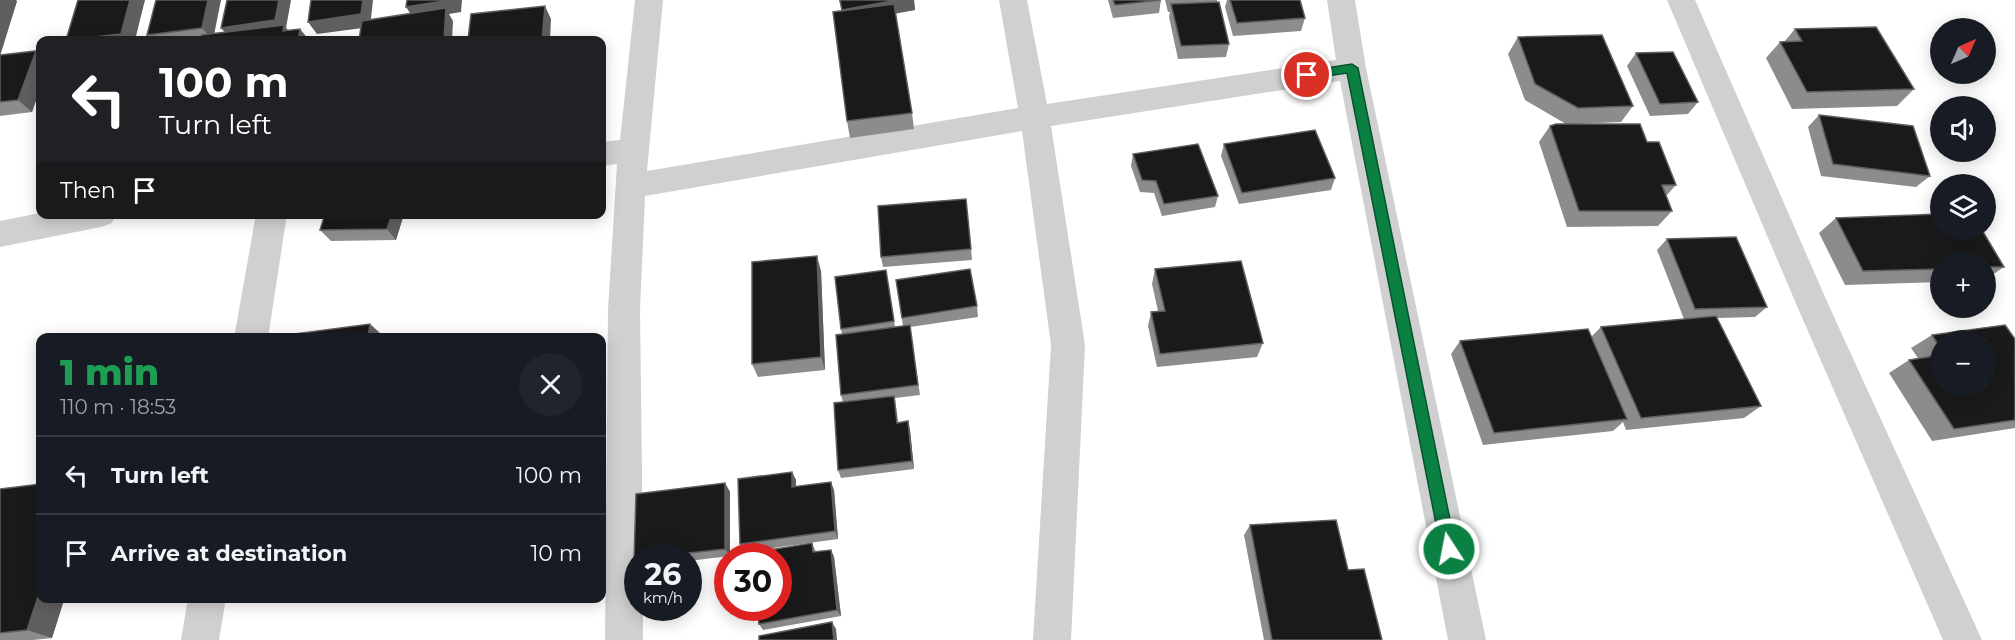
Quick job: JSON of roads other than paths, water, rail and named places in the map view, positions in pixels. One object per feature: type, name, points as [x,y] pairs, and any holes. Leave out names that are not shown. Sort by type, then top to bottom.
[{"type":"street","points":[[624,640],[624,310],[630,186],[649,0]]},
{"type":"street","points":[[1013,0],[1035,117],[1068,345],[1052,640]]},
{"type":"street","points":[[1341,0],[1352,68],[1467,640]]},
{"type":"street","points":[[1681,0],[1813,306],[1963,640]]},
{"type":"street","points":[[630,186],[1035,117],[1352,68]]},
{"type":"street","points":[[606,154],[634,150]]},
{"type":"street","points":[[0,234],[76,219]]},
{"type":"street","points":[[252,333],[271,219]]},
{"type":"street","points":[[200,640],[206,603]]}]
